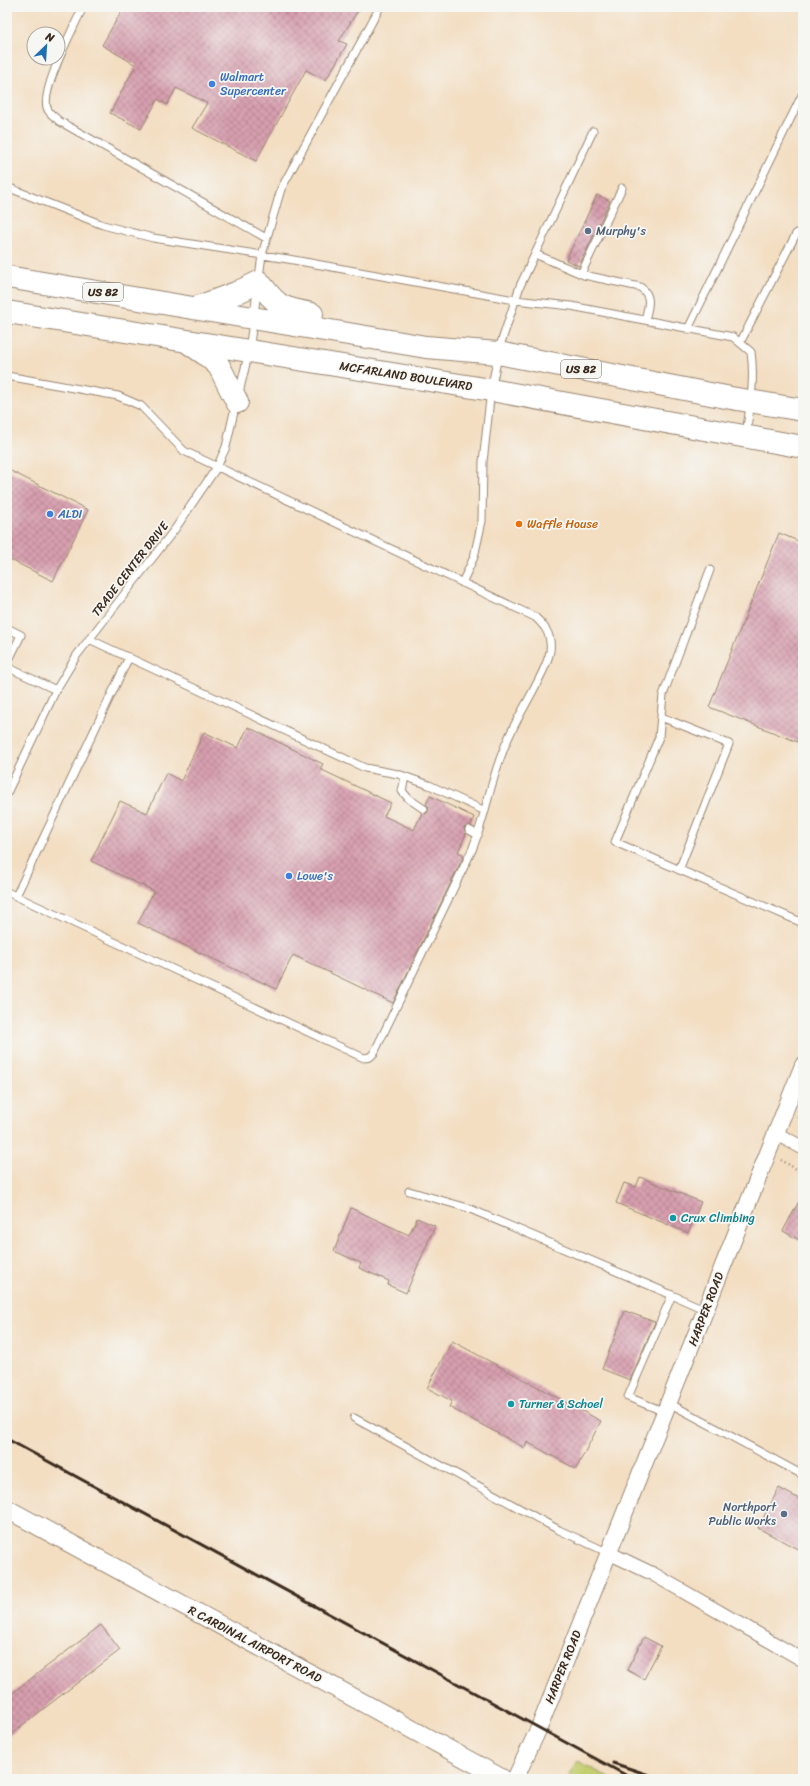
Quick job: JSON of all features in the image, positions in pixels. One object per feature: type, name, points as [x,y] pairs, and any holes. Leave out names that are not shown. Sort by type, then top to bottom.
[{"type":"highway","name":"US 82","points":[[7,277],[198,307],[426,347],[498,353],[803,410]]},
{"type":"highway","points":[[198,307],[236,293],[258,282],[274,302],[290,310],[395,331],[426,347]]},
{"type":"highway","name":"MCFARLAND BOULEVARD","points":[[7,312],[491,390],[803,447]]},
{"type":"highway","points":[[187,342],[219,366],[237,402]]},
{"type":"main road","name":"R CARDINAL AIRPORT ROAD","points":[[7,1509],[503,1779]]},
{"type":"street","name":"HARPER ROAD","points":[[514,1779],[539,1728],[803,1065]]},
{"type":"street","points":[[775,1133],[803,1148]]},
{"type":"street","points":[[608,1553],[652,1574],[803,1660]]},
{"type":"lane","points":[[84,7],[49,84],[46,98],[47,109],[58,121],[266,238]]},
{"type":"lane","name":"TRADE CENTER DRIVE","points":[[7,793],[56,690],[89,639],[175,529],[217,467],[226,447],[249,351],[252,317],[262,254],[281,189],[380,7]]},
{"type":"lane","points":[[688,329],[803,93]]},
{"type":"lane","points":[[462,583],[474,557],[482,521],[483,462],[491,390],[498,353],[515,300],[593,131]]},
{"type":"lane","points":[[7,187],[103,225],[153,238],[262,254],[515,300],[570,306],[688,329],[733,336],[751,352],[753,371],[751,401],[745,437]]},
{"type":"lane","points":[[581,274],[622,188]]},
{"type":"lane","points":[[740,343],[796,234],[803,230]]},
{"type":"lane","points":[[535,254],[581,274],[640,287],[646,292],[649,300],[645,320]]},
{"type":"lane","points":[[7,376],[124,398],[141,406],[184,451],[535,617],[545,626],[550,638],[550,652],[545,667],[503,750],[493,778],[478,835],[374,1053],[370,1057],[364,1058],[7,892]]},
{"type":"lane","points":[[710,570],[663,695],[659,737],[615,842],[803,923]]},
{"type":"lane","points":[[7,628],[21,635],[9,654],[7,666],[56,690]]},
{"type":"lane","points":[[89,639],[365,768],[404,777],[429,785],[485,811]]},
{"type":"lane","points":[[16,896],[129,657]]},
{"type":"lane","points":[[661,717],[729,744],[679,870]]},
{"type":"lane","points":[[404,777],[402,791],[408,799],[424,809]]},
{"type":"lane","points":[[468,830],[478,835]]},
{"type":"lane","points":[[409,1191],[468,1208],[706,1310]]},
{"type":"lane","points":[[672,1295],[628,1397],[667,1407],[803,1476]]},
{"type":"lane","points":[[354,1418],[559,1530],[608,1553]]},
{"type":"path","points":[[767,1153],[803,1173]]},
{"type":"green space","points":[[578,1761],[611,1779],[572,1779],[569,1774]]},
{"type":"building","name":"Walmart Supercenter","points":[[124,7],[360,7],[339,41],[347,44],[326,80],[306,70],[256,161],[192,128],[207,103],[176,88],[167,105],[158,99],[141,129],[110,113],[136,65],[102,45]]},
{"type":"building","name":"Murphy's","points":[[597,195],[610,201],[579,266],[566,260]]},
{"type":"building","points":[[7,469],[88,510],[53,581],[7,558]]},
{"type":"building","points":[[779,533],[803,543],[803,744],[709,707]]},
{"type":"building","name":"Lowe's","points":[[248,727],[323,764],[320,769],[391,803],[384,816],[414,830],[422,813],[426,814],[428,811],[429,807],[426,804],[430,796],[474,817],[471,825],[464,828],[466,834],[458,852],[464,855],[393,1003],[293,955],[276,989],[138,923],[154,891],[91,861],[120,801],[147,813],[166,773],[181,781],[204,732],[238,748]]},
{"type":"building","name":"Crux Climbing","points":[[640,1177],[701,1202],[688,1233],[616,1203],[624,1183],[636,1187]]},
{"type":"building","points":[[803,1194],[803,1242],[783,1231]]},
{"type":"building","points":[[351,1208],[409,1235],[417,1218],[435,1226],[406,1293],[388,1285],[389,1281],[359,1268],[361,1263],[334,1251]]},
{"type":"building","points":[[625,1311],[655,1322],[630,1380],[602,1369]]},
{"type":"building","name":"Turner & Schoel","points":[[452,1341],[601,1421],[576,1469],[527,1442],[525,1448],[449,1407],[452,1401],[427,1388]]},
{"type":"building","name":"Northport Public Works","points":[[779,1488],[803,1501],[803,1552],[758,1528]]},
{"type":"building","points":[[101,1625],[120,1650],[7,1737],[7,1697]]},
{"type":"building","points":[[644,1637],[661,1646],[644,1679],[627,1670]]},
{"type":"railway","points":[[7,1439],[633,1779]]},
{"type":"railway","points":[[613,1763],[661,1779]]},
{"type":"place","name":"Walmart Supercenter","points":[[212,84]]},
{"type":"place","name":"Murphy's","points":[[588,231]]},
{"type":"place","name":"ALDI","points":[[50,514]]},
{"type":"place","name":"Waffle House","points":[[519,524]]},
{"type":"place","name":"Lowe's","points":[[289,876]]},
{"type":"place","name":"Crux Climbing","points":[[673,1218]]},
{"type":"place","name":"Turner & Schoel","points":[[511,1404]]},
{"type":"place","name":"Northport Public Works","points":[[784,1514]]}]
